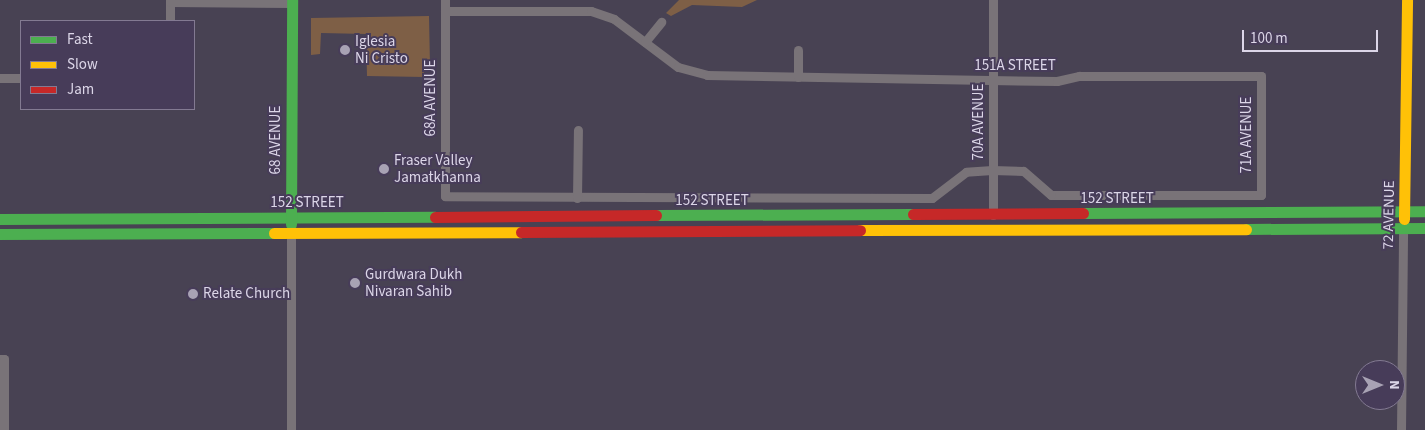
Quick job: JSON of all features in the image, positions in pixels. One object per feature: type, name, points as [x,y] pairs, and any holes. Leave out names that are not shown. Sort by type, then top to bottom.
[{"type":"main road","name":"72 AVENUE","points":[[1403,228],[1407,0]]},
{"type":"main road","name":"68 AVENUE","points":[[291,233],[292,1]]},
{"type":"main road","name":"152 STREET","points":[[0,219],[993,215],[1425,211]]},
{"type":"main road","points":[[922,230],[985,221],[993,215]]},
{"type":"main road","name":"152 STREET","points":[[0,234],[1425,228]]},
{"type":"street","name":"68A AVENUE","points":[[445,0],[445,196],[577,198]]},
{"type":"street","name":"70A AVENUE","points":[[993,0],[993,215]]},
{"type":"street","points":[[170,20],[170,1],[292,1]]},
{"type":"street","name":"151A STREET","points":[[445,11],[591,11],[614,19],[678,67],[707,75],[993,81],[1261,76]]},
{"type":"street","points":[[646,42],[661,22]]},
{"type":"street","points":[[798,50],[798,77]]},
{"type":"street","name":"71A AVENUE","points":[[992,170],[1023,172],[1051,195],[1058,196],[1261,195],[1261,76]]},
{"type":"street","points":[[0,78],[20,78]]},
{"type":"street","points":[[578,130],[577,198],[932,198],[966,172],[992,170]]},
{"type":"street","name":"72 AVENUE","points":[[1401,430],[1403,228]]},
{"type":"street","name":"68 AVENUE","points":[[291,233],[291,430]]},
{"type":"street","points":[[2,359],[4,430]]},
{"type":"shaded area","points":[[679,0],[757,0],[742,7],[692,5],[671,16],[666,13]]},
{"type":"shaded area","points":[[429,16],[430,65],[424,66],[424,77],[367,76],[366,34],[321,33],[320,54],[311,55],[311,18]]},
{"type":"traffic: fast","points":[[291,224],[292,0]]},
{"type":"traffic: fast","points":[[1083,213],[1425,211]]},
{"type":"traffic: fast","points":[[656,215],[913,214]]},
{"type":"traffic: fast","points":[[0,219],[435,217]]},
{"type":"traffic: fast","points":[[1246,229],[1425,228]]},
{"type":"traffic: fast","points":[[0,234],[274,233]]},
{"type":"traffic: slow","points":[[1404,219],[1407,0]]},
{"type":"traffic: slow","points":[[860,230],[1246,229]]},
{"type":"traffic: slow","points":[[274,233],[521,232]]},
{"type":"traffic: jam","points":[[913,214],[1083,213]]},
{"type":"traffic: jam","points":[[435,217],[656,215]]},
{"type":"traffic: jam","points":[[521,232],[860,230]]},
{"type":"place","name":"Iglesia Ni Cristo","points":[[345,50]]},
{"type":"place","name":"Fraser Valley Jamatkhanna","points":[[384,169]]},
{"type":"place","name":"Gurdwara Dukh Nivaran Sahib","points":[[355,283]]},
{"type":"place","name":"Relate Church","points":[[193,294]]}]
